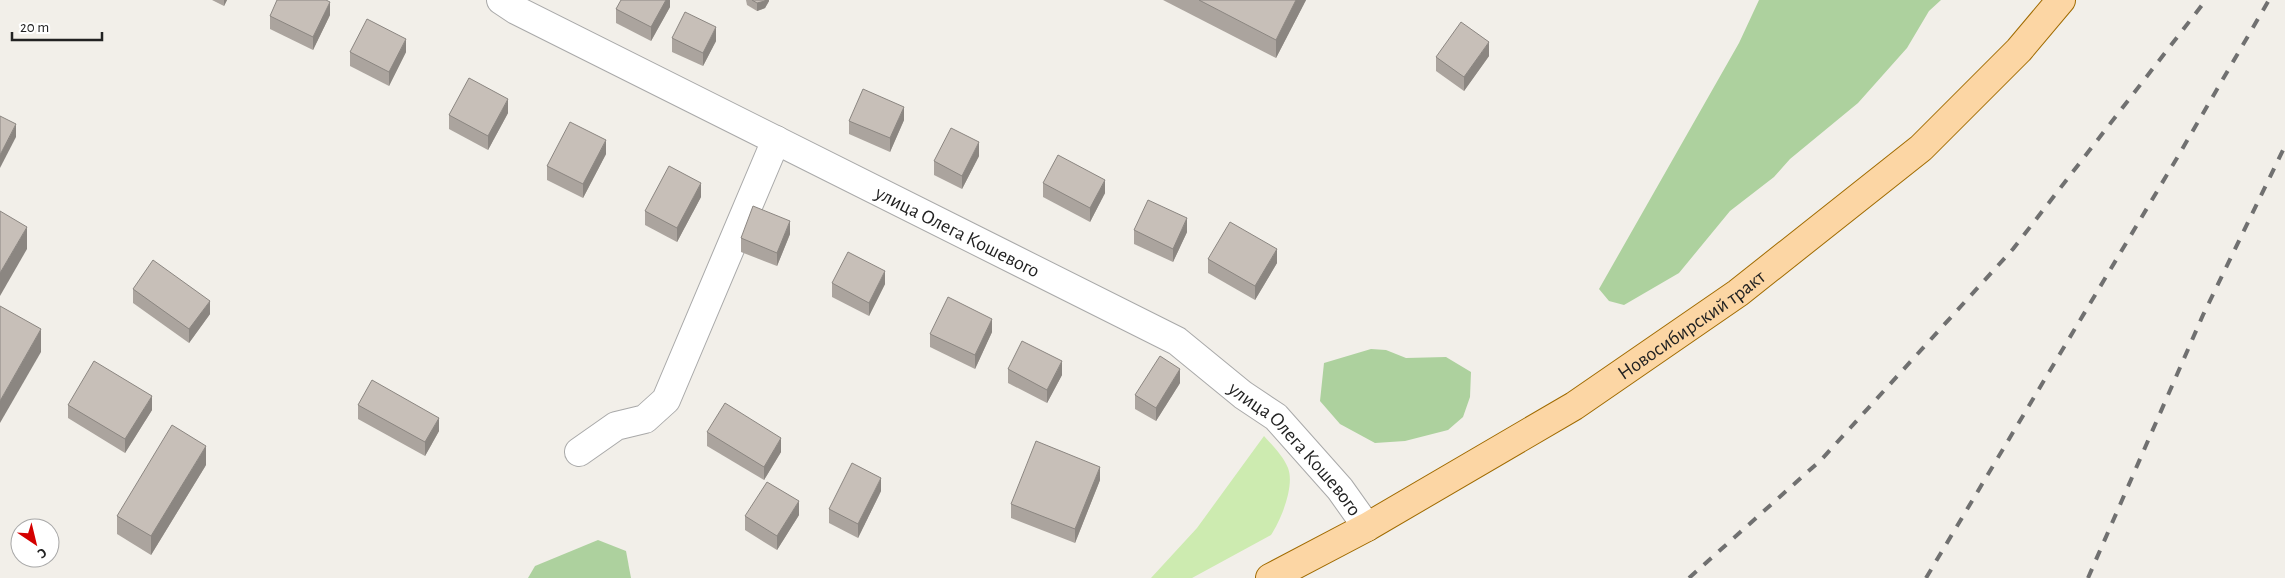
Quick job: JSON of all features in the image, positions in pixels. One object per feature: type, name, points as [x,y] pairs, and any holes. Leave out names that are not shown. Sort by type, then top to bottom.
[{"type":"main road","name":"Новосибирский тракт","points":[[1270,578],[1367,527],[1574,406],[1738,293],[1921,148],[2019,50],[2060,0]]},
{"type":"street","name":"улица Олега Кошевого","points":[[501,0],[516,10],[1177,341],[1243,395],[1276,417],[1340,489],[1367,527]]},
{"type":"street","points":[[579,452],[616,426],[645,420],[666,400],[776,140]]},
{"type":"green space","points":[[1759,0],[1941,0],[1929,11],[1907,48],[1858,103],[1790,159],[1774,177],[1730,211],[1679,273],[1624,305],[1609,301],[1599,289],[1739,43]]},
{"type":"green space","points":[[1371,349],[1386,350],[1406,358],[1446,357],[1471,372],[1470,397],[1463,417],[1448,430],[1405,441],[1375,443],[1340,424],[1320,401],[1324,363]]},
{"type":"green space","points":[[1264,436],[1278,451],[1290,475],[1286,503],[1271,535],[1192,578],[1151,578],[1197,528]]},
{"type":"green space","points":[[598,540],[626,551],[631,578],[528,578],[535,566]]},
{"type":"building","points":[[277,0],[326,0],[330,2],[313,37],[270,16]]},
{"type":"building","points":[[621,0],[666,0],[651,27],[616,9]]},
{"type":"building","points":[[752,0],[765,0],[765,1],[757,3]]},
{"type":"building","points":[[1199,0],[1296,0],[1276,40]]},
{"type":"building","points":[[685,12],[716,27],[703,53],[672,38]]},
{"type":"building","points":[[367,19],[406,39],[389,72],[350,52]]},
{"type":"building","points":[[1461,22],[1489,42],[1464,77],[1436,57]]},
{"type":"building","points":[[469,78],[508,99],[488,136],[449,115]]},
{"type":"building","points":[[863,89],[904,107],[890,138],[849,121]]},
{"type":"building","points":[[0,116],[16,124],[0,155]]},
{"type":"building","points":[[570,122],[606,140],[583,184],[547,166]]},
{"type":"building","points":[[951,128],[979,142],[962,176],[934,161]]},
{"type":"building","points":[[1058,155],[1105,180],[1090,208],[1043,183]]},
{"type":"building","points":[[669,166],[701,183],[677,228],[645,211]]},
{"type":"building","points":[[1148,200],[1187,218],[1173,249],[1134,230]]},
{"type":"building","points":[[753,206],[790,221],[777,253],[741,238]]},
{"type":"building","points":[[0,211],[27,227],[0,273]]},
{"type":"building","points":[[1230,222],[1277,249],[1255,286],[1208,259]]},
{"type":"building","points":[[848,252],[885,271],[869,303],[832,283]]},
{"type":"building","points":[[153,260],[210,301],[189,329],[133,289]]},
{"type":"building","points":[[948,297],[992,319],[975,355],[930,334]]},
{"type":"building","points":[[0,306],[41,329],[0,401]]},
{"type":"building","points":[[1022,341],[1062,361],[1047,390],[1008,369]]},
{"type":"building","points":[[1160,356],[1180,369],[1156,408],[1135,395]]},
{"type":"building","points":[[94,361],[152,396],[125,439],[68,405]]},
{"type":"building","points":[[372,380],[439,418],[425,442],[358,405]]},
{"type":"building","points":[[725,403],[781,438],[764,467],[707,432]]},
{"type":"building","points":[[172,425],[206,446],[151,536],[117,516]]},
{"type":"building","points":[[1036,441],[1100,467],[1075,529],[1011,504]]},
{"type":"building","points":[[852,463],[881,478],[858,524],[829,509]]},
{"type":"building","points":[[767,482],[799,501],[777,536],[745,516]]},
{"type":"railway","points":[[1689,578],[1821,460],[2013,249],[2206,0]]},
{"type":"railway","points":[[1926,578],[2177,158],[2269,0]]},
{"type":"railway","points":[[2088,578],[2203,315],[2285,146]]}]
